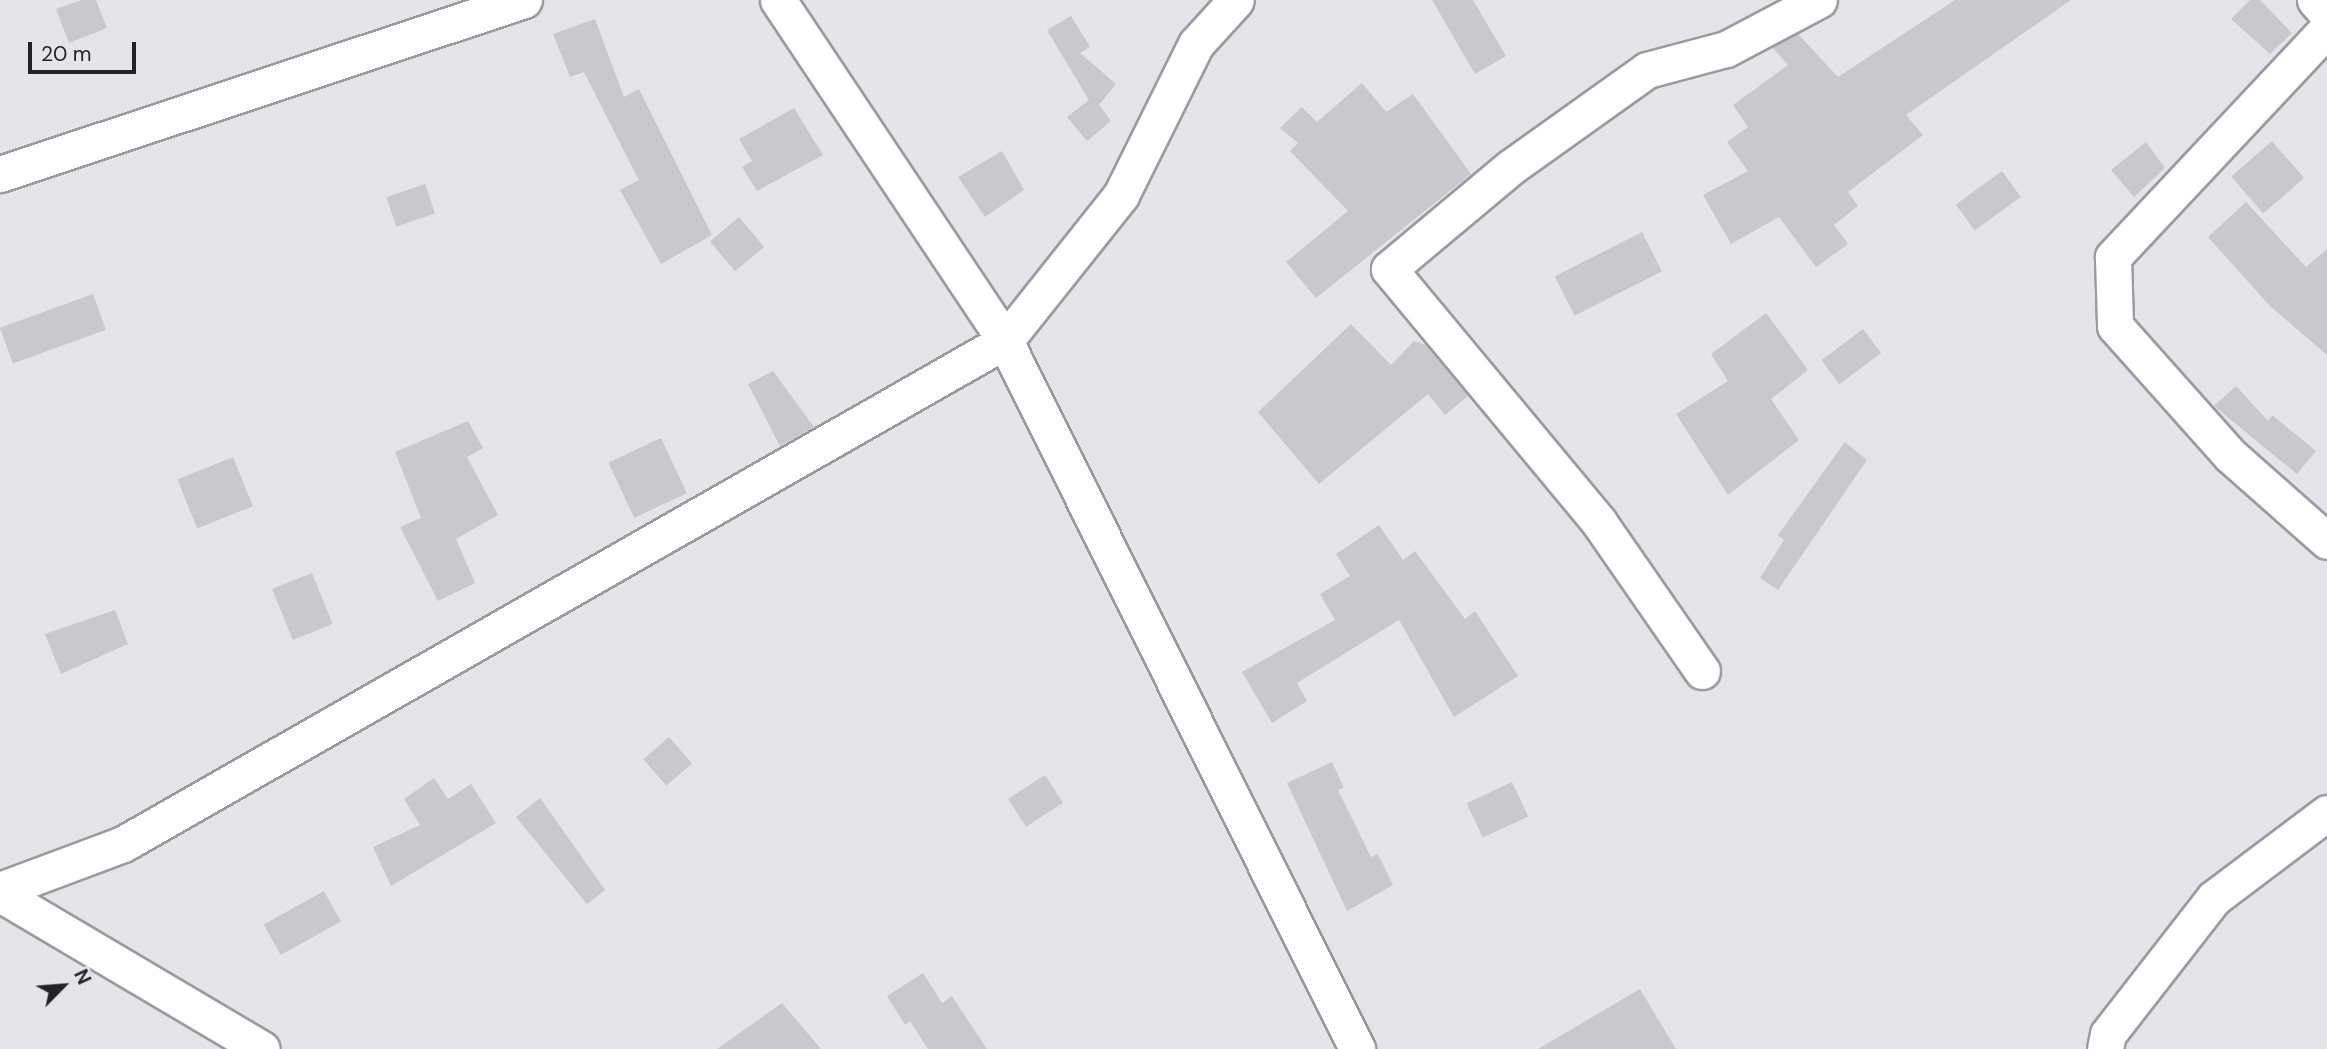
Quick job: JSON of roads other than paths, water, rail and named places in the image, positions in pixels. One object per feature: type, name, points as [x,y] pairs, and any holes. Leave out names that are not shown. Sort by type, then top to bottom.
[{"type":"street","points":[[0,174],[524,0]]},
{"type":"street","points":[[778,0],[1005,341],[1357,1049]]},
{"type":"street","points":[[0,892],[123,844],[1005,341],[1121,195],[1196,44],[1236,0]]},
{"type":"street","points":[[1702,671],[1598,522],[1389,269],[1511,167],[1647,71],[1726,49],[1819,0]]},
{"type":"street","points":[[2315,0],[2327,14]]},
{"type":"street","points":[[2327,29],[2113,257],[2115,326],[2231,456],[2327,541]]},
{"type":"street","points":[[2105,1049],[2108,1034],[2214,898],[2327,813]]},
{"type":"street","points":[[0,892],[262,1049]]}]
